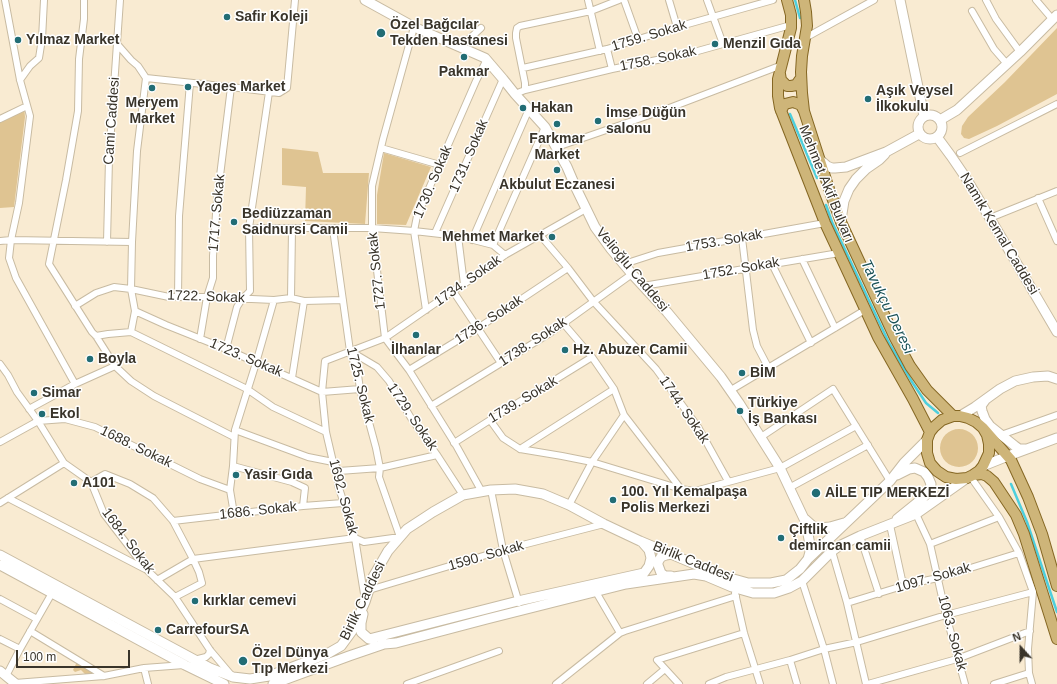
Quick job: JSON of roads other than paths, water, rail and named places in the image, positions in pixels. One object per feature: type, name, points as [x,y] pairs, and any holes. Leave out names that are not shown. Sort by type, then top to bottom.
[{"type":"main road","name":"Velioğlu Caddesi","points":[[365,0],[414,27],[485,58],[486,61],[503,78],[515,94],[545,127],[557,147],[595,227],[611,249],[632,274],[668,312],[721,377],[780,468],[804,518],[810,545],[808,559]]},
{"type":"main road","name":"Mehmet Akif Bulvarı","points":[[787,0],[791,15],[791,28],[778,79],[778,96],[781,111],[825,223],[878,337],[913,399],[929,436]]},
{"type":"main road","name":"Mehmet Akif Bulvarı","points":[[804,0],[808,20],[802,56],[801,78],[804,111],[840,222],[895,338],[910,366],[927,390],[956,416]]},
{"type":"main road","points":[[900,0],[924,116]]},
{"type":"main road","points":[[940,120],[957,110],[1055,18]]},
{"type":"main road","points":[[781,70],[780,80],[786,86],[796,85],[801,78]]},
{"type":"main road","points":[[781,111],[785,104],[792,102],[801,106],[804,111]]},
{"type":"main road","points":[[934,115],[940,120],[942,127],[940,135],[934,139],[923,138],[917,128],[920,120],[924,116],[934,115]]},
{"type":"main road","points":[[819,159],[827,166],[835,168],[846,167],[886,152],[920,134]]},
{"type":"main road","name":"Namık Kemal Caddesi","points":[[937,137],[956,154],[990,218],[1057,332]]},
{"type":"main road","points":[[840,222],[844,201],[849,189],[866,169],[879,160],[886,152]]},
{"type":"main road","points":[[1054,376],[1033,377],[1015,381],[956,416],[942,420],[934,427],[929,436],[927,453],[930,463],[937,471],[946,477],[956,479],[982,474],[994,482],[1016,515],[1026,541],[1057,639]]},
{"type":"main road","points":[[989,397],[981,406],[990,426],[1019,449],[1025,449]]},
{"type":"main road","points":[[956,416],[968,418],[976,422],[1008,456],[1028,497],[1042,534],[1057,586]]},
{"type":"main road","points":[[970,476],[979,471],[989,453],[987,435],[982,428]]},
{"type":"main road","name":"Birlik Caddesi","points":[[0,555],[210,668],[234,677],[250,680],[269,676],[327,654],[341,646],[352,630],[365,602],[373,577],[388,551],[407,529],[463,495],[487,491],[515,489],[543,494],[569,505],[640,541],[723,576],[748,583],[770,584],[786,580],[800,569],[808,559],[890,481],[904,463],[929,436]]},
{"type":"main road","points":[[983,466],[1057,438]]},
{"type":"main road","points":[[890,481],[899,474],[915,468],[924,472],[931,484],[929,491],[923,498],[890,525]]},
{"type":"main road","name":"Birlik Caddesi","points":[[273,684],[290,681],[349,656],[384,644],[396,643],[626,584],[694,574],[706,576],[734,591],[774,593],[789,588],[802,581],[832,551],[840,546],[860,536],[916,514],[970,476]]},
{"type":"main road","points":[[804,518],[814,527],[819,528],[830,527],[846,522]]},
{"type":"main road","points":[[369,639],[518,601],[644,573],[649,566],[651,558],[649,550],[640,541]]},
{"type":"main road","points":[[672,554],[661,557],[658,562],[659,571],[663,575],[676,576]]},
{"type":"main road","points":[[0,565],[185,665],[224,684]]},
{"type":"main road","points":[[365,602],[361,629],[363,634],[369,639],[384,644]]},
{"type":"main road","points":[[3,673],[16,684]]},
{"type":"street","points":[[5,0],[20,80],[30,116],[19,203],[11,240],[9,258],[16,278],[75,384]]},
{"type":"street","points":[[20,80],[30,66],[39,58],[42,39],[44,0]]},
{"type":"street","points":[[84,0],[84,19],[79,59],[78,111],[49,264],[115,366],[131,381],[154,396],[234,437]]},
{"type":"street","name":"Cami Caddesi","points":[[107,242],[109,159],[120,0]]},
{"type":"street","points":[[146,78],[279,93],[287,88],[295,0]]},
{"type":"street","points":[[588,0],[600,51]]},
{"type":"street","points":[[524,90],[525,82],[523,68],[516,38],[517,28],[520,26],[591,11],[620,0]]},
{"type":"street","points":[[624,0],[638,39]]},
{"type":"street","points":[[669,0],[677,27]]},
{"type":"street","points":[[708,0],[723,44]]},
{"type":"street","name":"1759. Sokak","points":[[523,68],[600,51],[713,17],[749,3],[773,0]]},
{"type":"street","points":[[805,38],[874,0]]},
{"type":"street","points":[[986,0],[996,19],[1020,52]]},
{"type":"street","points":[[1036,0],[1055,18]]},
{"type":"street","points":[[972,11],[994,49],[1007,64]]},
{"type":"street","name":"1758. Sokak","points":[[515,94],[524,90],[612,69],[687,54],[791,25]]},
{"type":"street","name":"1727. Sokak","points":[[385,338],[372,228],[372,186],[414,27]]},
{"type":"street","points":[[459,46],[481,28]]},
{"type":"street","points":[[117,44],[138,66],[146,78],[137,151],[131,289],[135,311],[131,332]]},
{"type":"street","points":[[607,49],[612,69]]},
{"type":"street","name":"1730. Sokak","points":[[426,310],[414,231],[417,216],[486,61]]},
{"type":"street","points":[[557,147],[781,70]]},
{"type":"street","name":"1731. Sokak","points":[[435,234],[503,78]]},
{"type":"street","points":[[178,297],[179,216],[190,83]]},
{"type":"street","name":"1717. Sokak","points":[[200,339],[207,297],[212,278],[217,200],[231,87]]},
{"type":"street","points":[[226,349],[237,307],[250,291],[249,228],[269,92]]},
{"type":"street","points":[[956,154],[1057,104]]},
{"type":"street","points":[[0,119],[27,106]]},
{"type":"street","points":[[472,240],[529,109]]},
{"type":"street","points":[[493,245],[545,127]]},
{"type":"street","points":[[381,148],[440,165]]},
{"type":"street","points":[[990,218],[1057,190]]},
{"type":"street","points":[[1038,198],[1057,241]]},
{"type":"street","name":"1734. Sokak","points":[[322,392],[325,361],[385,338],[505,255],[586,209]]},
{"type":"street","name":"1753. Sokak","points":[[624,264],[658,253],[825,223]]},
{"type":"street","points":[[249,228],[372,228],[414,231],[458,236],[493,245],[505,255]]},
{"type":"street","points":[[291,298],[292,228]]},
{"type":"street","name":"1725. Sokak","points":[[333,228],[350,351],[358,375],[376,448],[380,468],[379,477],[400,537]]},
{"type":"street","name":"1744. Sokak","points":[[540,235],[593,301],[656,369],[698,427],[728,481]]},
{"type":"street","points":[[458,236],[464,284]]},
{"type":"street","points":[[742,238],[753,330],[757,346],[768,367]]},
{"type":"street","points":[[0,241],[132,242]]},
{"type":"street","name":"1752. Sokak","points":[[644,286],[839,253]]},
{"type":"street","points":[[802,259],[835,328]]},
{"type":"street","points":[[772,264],[811,343]]},
{"type":"street","name":"1736. Sokak","points":[[409,370],[478,328],[568,268]]},
{"type":"street","name":"1738. Sokak","points":[[431,406],[550,333],[632,274]]},
{"type":"street","name":"1722. Sokak","points":[[76,306],[96,293],[114,287],[170,297],[274,300],[291,298],[304,301],[343,300]]},
{"type":"street","points":[[453,291],[501,363]]},
{"type":"street","points":[[234,514],[230,490],[235,430],[274,300]]},
{"type":"street","points":[[292,378],[304,301]]},
{"type":"street","points":[[730,390],[865,310]]},
{"type":"street","name":"1723. Sokak","points":[[135,311],[226,349],[322,392]]},
{"type":"street","points":[[563,323],[592,357],[614,388],[624,415],[681,489]]},
{"type":"street","points":[[96,336],[131,332],[247,389],[273,407],[326,432]]},
{"type":"street","points":[[385,338],[409,370],[454,443],[487,491],[521,610]]},
{"type":"street","name":"1729. Sokak","points":[[350,351],[377,367],[388,381],[463,495]]},
{"type":"street","name":"1739. Sokak","points":[[454,443],[592,357]]},
{"type":"street","points":[[0,364],[8,374],[16,392],[38,422],[64,463],[91,482],[105,474],[130,484],[153,498],[173,521],[193,559],[202,583],[175,597]]},
{"type":"street","points":[[29,409],[75,384],[115,366]]},
{"type":"street","points":[[322,392],[360,388]]},
{"type":"street","points":[[520,449],[614,388]]},
{"type":"street","points":[[761,437],[833,389],[890,481]]},
{"type":"street","name":"1692. Sokak","points":[[322,392],[326,432],[333,462],[339,471],[338,485],[355,538],[365,602]]},
{"type":"street","points":[[569,505],[592,462],[624,415]]},
{"type":"street","points":[[1001,435],[1057,415]]},
{"type":"street","name":"1688. Sokak","points":[[38,422],[65,420],[95,427],[200,479],[230,490]]},
{"type":"street","points":[[490,420],[503,438],[520,449],[592,462],[681,489],[695,491],[780,468],[856,426]]},
{"type":"street","points":[[0,442],[38,422]]},
{"type":"street","points":[[235,430],[308,457],[333,462]]},
{"type":"street","points":[[789,488],[868,445]]},
{"type":"street","points":[[339,471],[380,468],[437,455]]},
{"type":"street","points":[[0,503],[64,463]]},
{"type":"street","points":[[233,466],[292,482],[305,488],[303,506]]},
{"type":"street","points":[[970,476],[1000,517],[1019,553],[1033,592],[1028,649],[1029,673],[1032,684]]},
{"type":"street","name":"1684. Sokak","points":[[91,482],[104,514],[147,570],[175,597],[210,650],[234,677]]},
{"type":"street","points":[[8,498],[147,570]]},
{"type":"street","name":"1686. Sokak","points":[[173,521],[303,506],[343,503]]},
{"type":"street","name":"1063. Sokak","points":[[916,514],[930,544],[946,615],[965,684]]},
{"type":"street","points":[[930,544],[1000,517]]},
{"type":"street","name":"1590. Sokak","points":[[369,590],[503,550],[604,524]]},
{"type":"street","points":[[890,525],[902,580],[909,584]]},
{"type":"street","points":[[860,536],[879,594]]},
{"type":"street","points":[[157,580],[193,559],[355,538],[364,542],[400,537]]},
{"type":"street","points":[[832,551],[868,684],[958,659],[1030,631]]},
{"type":"street","name":"1097. Sokak","points":[[847,603],[909,584],[938,578],[1019,553]]},
{"type":"street","points":[[802,581],[824,649],[833,684]]},
{"type":"street","points":[[556,684],[620,633],[734,591],[744,633],[760,684]]},
{"type":"street","points":[[596,592],[620,633]]},
{"type":"street","points":[[708,684],[726,677],[790,660],[824,649],[857,642],[946,615],[1033,592]]},
{"type":"street","points":[[3,673],[20,649],[52,593]]},
{"type":"street","points":[[0,599],[37,619]]},
{"type":"street","points":[[30,632],[104,676]]},
{"type":"street","points":[[679,684],[657,660],[744,633]]},
{"type":"street","points":[[0,639],[20,649]]},
{"type":"street","points":[[194,660],[206,657],[210,650]]},
{"type":"street","points":[[407,684],[499,651]]},
{"type":"street","points":[[790,660],[796,684]]},
{"type":"street","points":[[16,684],[104,676],[144,668],[185,665]]},
{"type":"street","points":[[144,668],[148,684]]},
{"type":"street","points":[[647,684],[665,669]]},
{"type":"street","points":[[996,684],[1029,673]]},
{"type":"street","points":[[726,677],[728,684]]},
{"type":"waterway","name":"Tavukçu Deresi","points":[[795,0],[800,18]]},
{"type":"waterway","name":"Tavukçu Deresi","points":[[790,114],[817,178]]},
{"type":"waterway","name":"Tavukçu Deresi","points":[[826,205],[832,222],[889,343],[926,403],[938,413]]},
{"type":"waterway","name":"Tavukçu Deresi","points":[[1011,484],[1027,522],[1057,612]]},
{"type":"place","name":"Safir Koleji","points":[[227,17]]},
{"type":"place","name":"Özel Bağcılar Tekden Hastanesi","points":[[381,33]]},
{"type":"place","name":"Yılmaz Market","points":[[18,40]]},
{"type":"place","name":"Menzil Gıda","points":[[715,44]]},
{"type":"place","name":"Pakmar","points":[[464,57]]},
{"type":"place","name":"Yages Market","points":[[188,87]]},
{"type":"place","name":"Meryem Market","points":[[152,88]]},
{"type":"place","name":"Aşık Veysel İlkokulu","points":[[868,99]]},
{"type":"place","name":"Hakan","points":[[523,108]]},
{"type":"place","name":"İmse Düğün salonu","points":[[598,121]]},
{"type":"place","name":"Farkmar Market","points":[[557,124]]},
{"type":"place","name":"Akbulut Eczanesi","points":[[557,170]]},
{"type":"place","name":"Bediüzzaman Saidnursi Camii","points":[[234,222]]},
{"type":"place","name":"Mehmet Market","points":[[552,237]]},
{"type":"place","name":"İlhanlar","points":[[416,335]]},
{"type":"place","name":"Hz. Abuzer Camii","points":[[565,350]]},
{"type":"place","name":"Boyla","points":[[90,359]]},
{"type":"place","name":"BİM","points":[[742,373]]},
{"type":"place","name":"Simar","points":[[34,393]]},
{"type":"place","name":"Türkiye İş Bankası","points":[[740,411]]},
{"type":"place","name":"Ekol","points":[[42,414]]},
{"type":"place","name":"Yasir Gıda","points":[[236,475]]},
{"type":"place","name":"A101","points":[[74,483]]},
{"type":"place","name":"AİLE TIP MERKEZİ","points":[[816,493]]},
{"type":"place","name":"100. Yıl Kemalpaşa Polis Merkezi","points":[[613,500]]},
{"type":"place","name":"Çiftlik demircan camii","points":[[781,538]]},
{"type":"place","name":"kırklar cemevi","points":[[195,601]]},
{"type":"place","name":"CarrefourSA","points":[[158,630]]},
{"type":"place","name":"Özel Dünya Tıp Merkezi","points":[[243,661]]}]
